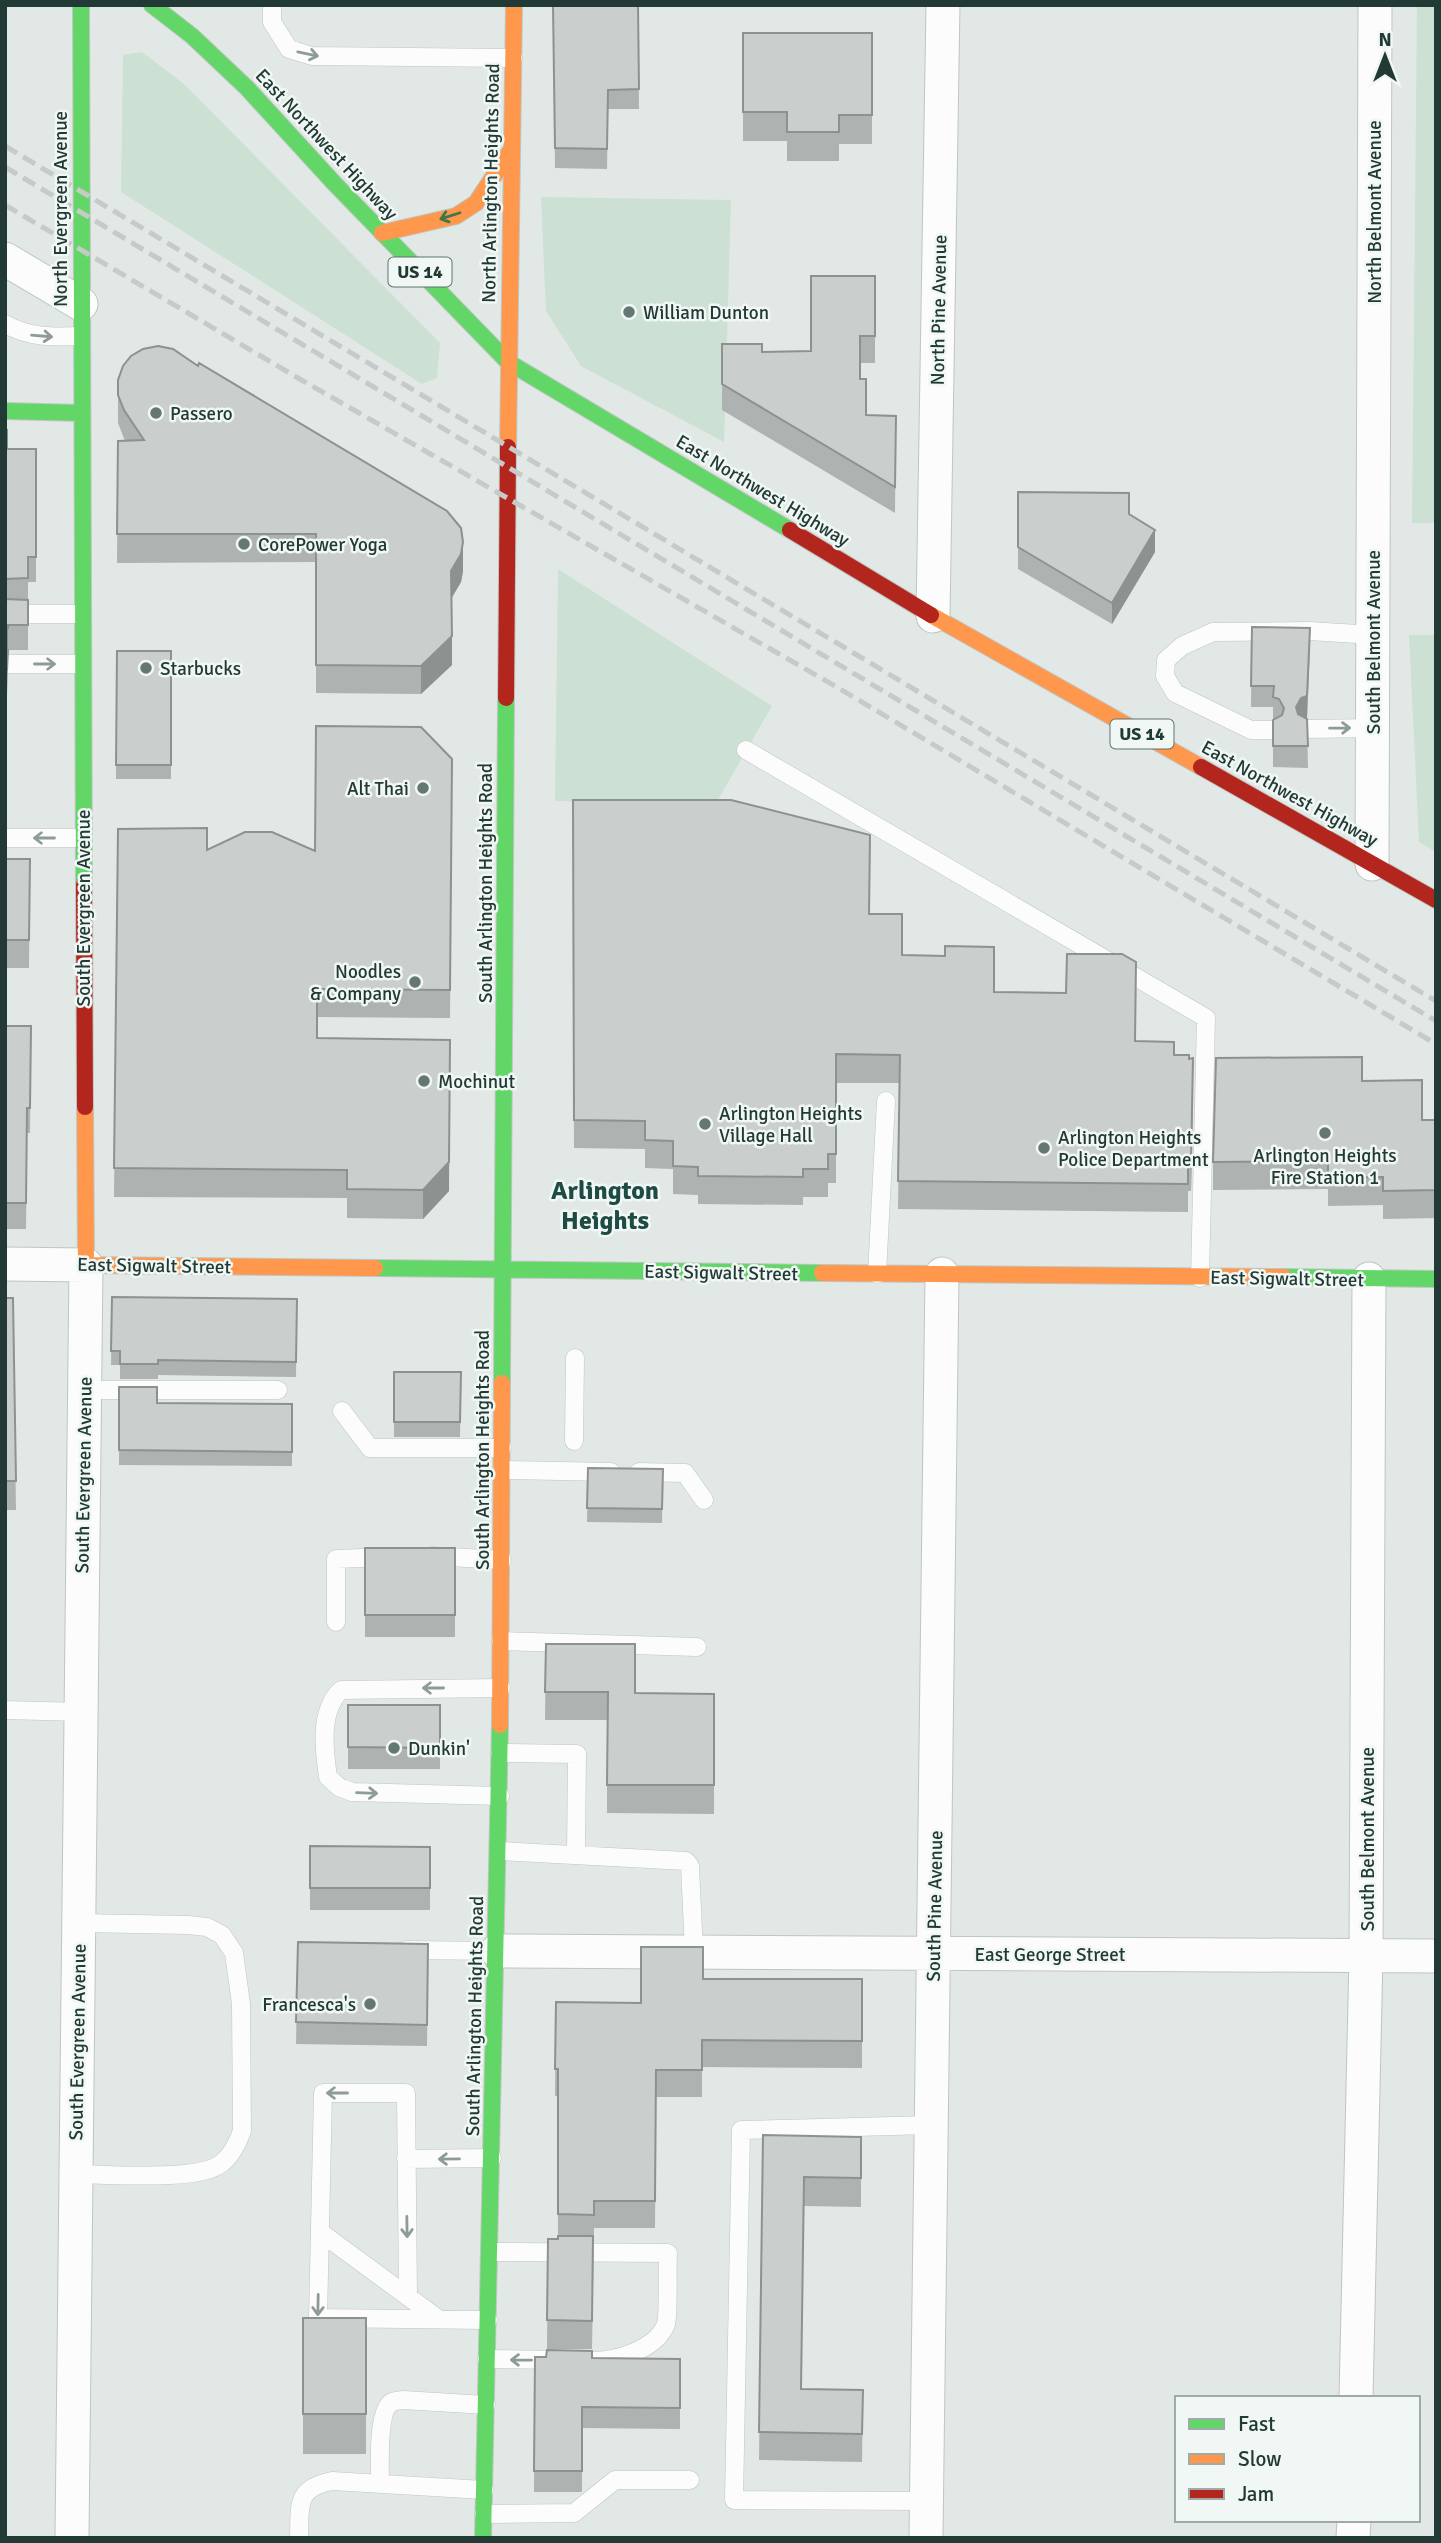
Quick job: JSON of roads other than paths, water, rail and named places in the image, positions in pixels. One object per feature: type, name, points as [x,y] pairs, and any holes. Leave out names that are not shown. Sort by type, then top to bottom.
[{"type":"main road","name":"North Evergreen Avenue","points":[[80,412],[81,5]]},
{"type":"main road","name":"East Northwest Highway","points":[[152,5],[192,36],[247,88],[382,233],[508,362],[933,616],[1436,900]]},
{"type":"main road","name":"North Arlington Heights Road","points":[[508,362],[514,5]]},
{"type":"main road","points":[[382,233],[456,216],[476,203],[511,150]]},
{"type":"main road","name":"South Arlington Heights Road","points":[[483,2538],[500,1796],[508,362]]},
{"type":"main road","points":[[5,411],[80,412]]},
{"type":"main road","name":"South Evergreen Avenue","points":[[80,412],[86,1265]]},
{"type":"main road","name":"East Sigwalt Street","points":[[86,1265],[1436,1279]]},
{"type":"street","name":"North Pine Avenue","points":[[933,616],[943,5]]},
{"type":"street","name":"North Belmont Avenue","points":[[1373,420],[1375,5]]},
{"type":"street","points":[[5,259],[80,320]]},
{"type":"street","name":"South Belmont Avenue","points":[[1373,420],[1373,864]]},
{"type":"street","name":"East Sigwalt Street","points":[[5,1264],[86,1265]]},
{"type":"street","name":"South Evergreen Avenue","points":[[72,2538],[86,1265]]},
{"type":"street","name":"South Pine Avenue","points":[[926,2538],[942,1274]]},
{"type":"street","name":"South Belmont Avenue","points":[[1356,2396],[1366,1956],[1369,1279]]},
{"type":"street","name":"East George Street","points":[[497,1951],[1436,1956]]},
{"type":"lane","points":[[272,5],[272,22],[289,49],[312,56],[513,58]]},
{"type":"lane","points":[[5,324],[20,332],[42,337],[80,320]]},
{"type":"lane","points":[[5,614],[82,614]]},
{"type":"lane","points":[[1273,730],[1251,730],[1175,692],[1165,676],[1166,660],[1182,646],[1213,632],[1309,631],[1374,635]]},
{"type":"lane","points":[[8,664],[82,664]]},
{"type":"lane","points":[[1307,729],[1373,728]]},
{"type":"lane","points":[[746,750],[1206,1018],[1200,1278]]},
{"type":"lane","points":[[5,838],[83,838]]},
{"type":"lane","points":[[877,1274],[886,1101]]},
{"type":"lane","points":[[574,1441],[575,1358]]},
{"type":"lane","points":[[84,1390],[278,1390]]},
{"type":"lane","points":[[342,1411],[370,1448],[502,1448]]},
{"type":"lane","points":[[502,1470],[685,1473],[704,1500]]},
{"type":"lane","points":[[336,1622],[337,1559],[422,1556],[502,1560]]},
{"type":"lane","points":[[501,1641],[697,1647]]},
{"type":"lane","points":[[500,1796],[352,1792],[339,1787],[328,1777],[326,1724],[330,1700],[341,1690],[501,1688]]},
{"type":"lane","points":[[5,1710],[81,1712]]},
{"type":"lane","points":[[500,1753],[577,1754],[576,1855]]},
{"type":"lane","points":[[499,1851],[686,1861],[690,1866],[694,1952]]},
{"type":"lane","points":[[76,2174],[177,2174],[206,2171],[223,2163],[236,2146],[242,2131],[241,2004],[234,1953],[222,1935],[207,1927],[188,1925],[79,1923]]},
{"type":"lane","points":[[390,1949],[497,1951]]},
{"type":"lane","points":[[408,2296],[406,2093],[323,2093],[318,2318],[488,2319]]},
{"type":"lane","points":[[927,2501],[734,2500],[741,2130],[931,2125]]},
{"type":"lane","points":[[406,2159],[492,2158]]},
{"type":"lane","points":[[320,2232],[437,2318]]},
{"type":"lane","points":[[487,2359],[604,2361],[636,2351],[655,2339],[666,2323],[668,2253],[490,2252]]},
{"type":"lane","points":[[380,2484],[382,2421],[386,2409],[393,2402],[486,2405]]},
{"type":"lane","points":[[484,2514],[574,2513],[615,2480],[690,2480]]},
{"type":"lane","points":[[299,2538],[302,2497],[313,2487],[332,2481],[484,2490]]},
{"type":"railway","points":[[5,146],[1436,1001]]},
{"type":"railway","points":[[5,167],[1436,1021]]},
{"type":"railway","points":[[5,205],[298,378],[835,686],[1436,1044]]},
{"type":"place","name":"William Dunton","points":[[629,312]]},
{"type":"place","name":"Passero","points":[[156,413]]},
{"type":"place","name":"CorePower Yoga","points":[[244,544]]},
{"type":"place","name":"Starbucks","points":[[146,668]]},
{"type":"place","name":"Alt Thai","points":[[423,788]]},
{"type":"place","name":"Noodles & Company","points":[[415,982]]},
{"type":"place","name":"Mochinut","points":[[424,1081]]},
{"type":"place","name":"Arlington Heights Village Hall","points":[[705,1124]]},
{"type":"place","name":"Arlington Heights Fire Station 1","points":[[1325,1133]]},
{"type":"place","name":"Arlington Heights Police Department","points":[[1044,1148]]},
{"type":"place","name":"Dunkin'","points":[[394,1748]]},
{"type":"place","name":"Francesca's","points":[[370,2004]]},
{"type":"district","name":"Arlington Heights","points":[[605,1205]]}]
